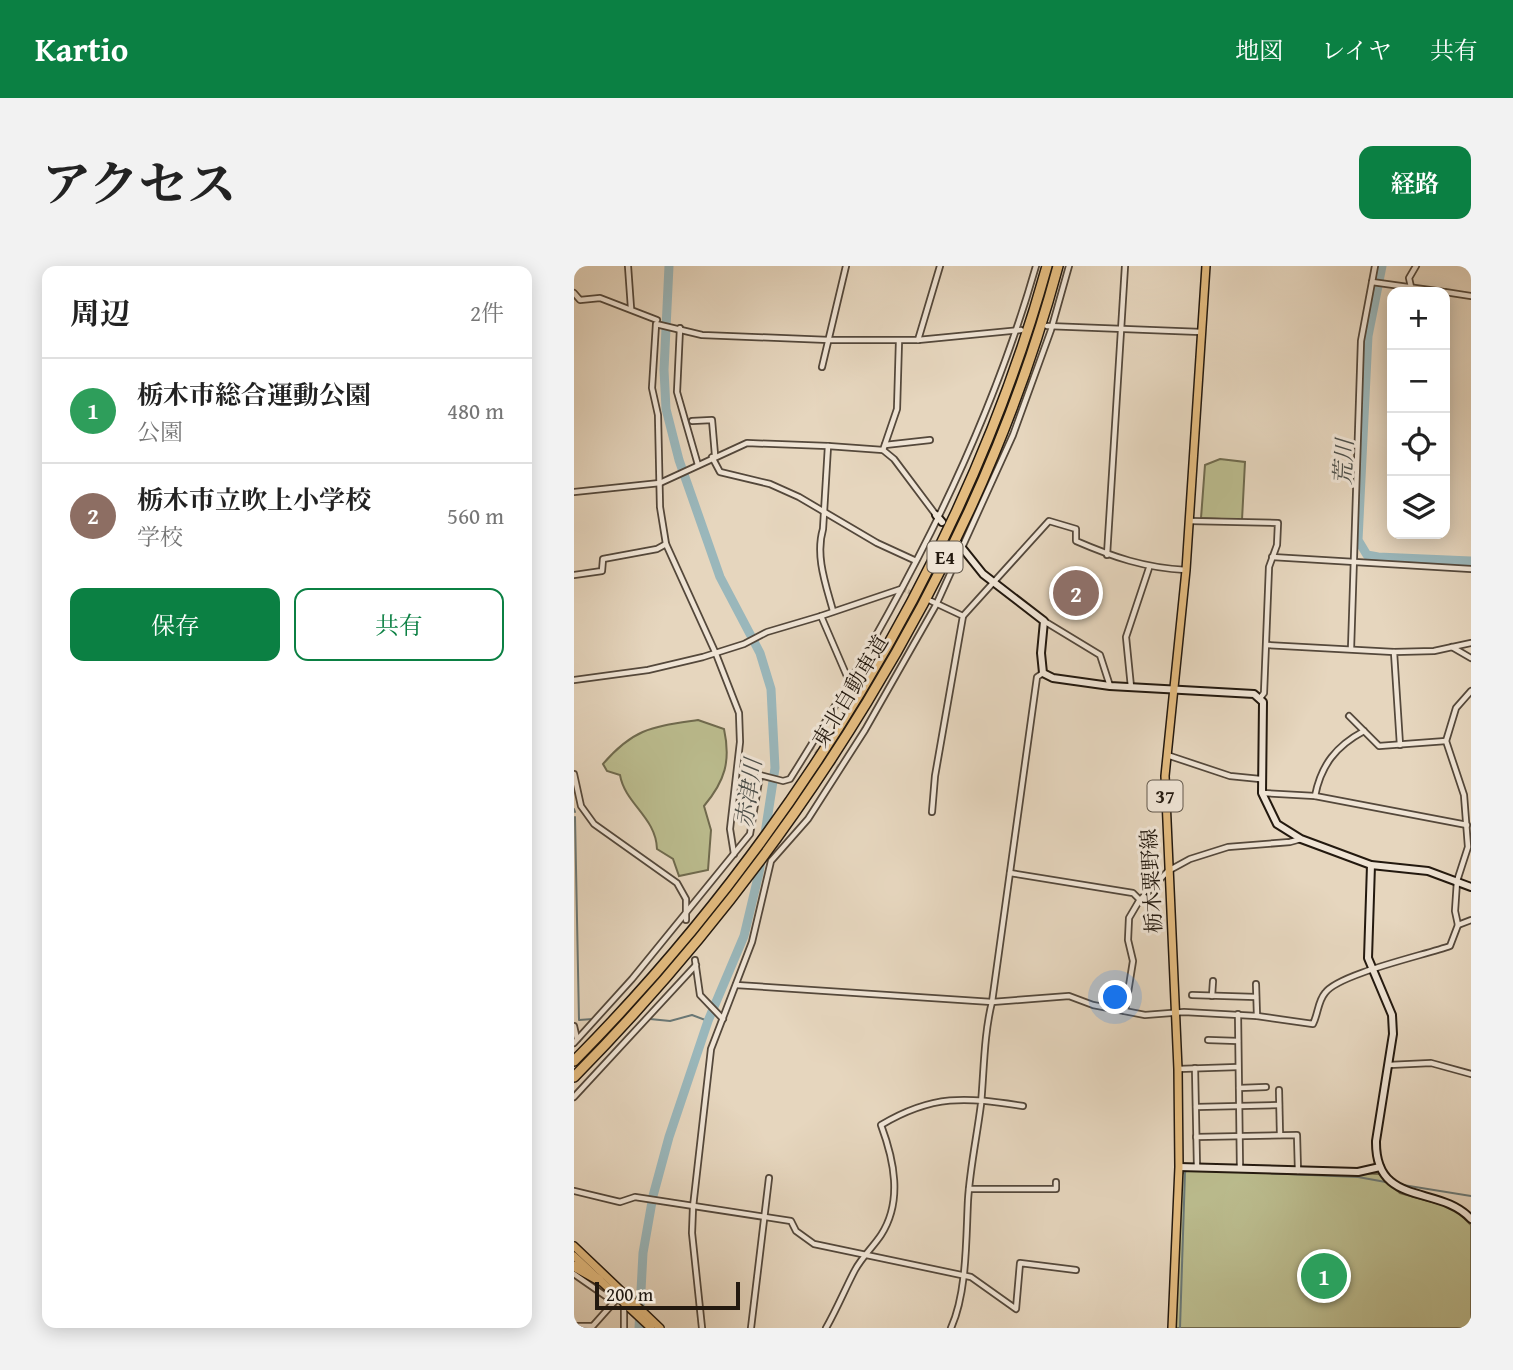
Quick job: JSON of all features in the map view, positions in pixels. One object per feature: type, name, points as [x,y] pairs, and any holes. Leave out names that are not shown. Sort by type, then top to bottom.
[{"type":"highway","name":"東北自動車道","points":[[574,1061],[659,969],[735,875],[790,797],[862,685],[946,531],[1009,384],[1047,266]]},
{"type":"highway","name":"東北自動車道","points":[[574,1077],[667,977],[731,898],[785,824],[872,690],[956,534],[1019,388],[1058,266]]},
{"type":"highway","points":[[574,1266],[599,1280]]},
{"type":"main road","name":"栃木粟野線","points":[[1172,1328],[1179,1167],[1178,1069],[1168,871],[1166,755],[1186,570],[1206,266]]},
{"type":"main road","points":[[574,1246],[623,1300]]},
{"type":"main road","points":[[574,1256],[651,1324],[660,1328]]},
{"type":"street","points":[[628,266],[631,308]]},
{"type":"street","points":[[822,366],[846,266]]},
{"type":"street","points":[[918,340],[940,266]]},
{"type":"street","points":[[576,1041],[686,917],[750,834],[760,775],[783,781],[790,779],[849,682],[902,589],[976,435],[1018,331],[1036,266]]},
{"type":"street","points":[[702,1328],[692,1242],[693,1207],[711,1048],[759,917],[771,861],[808,819],[865,730],[933,603],[1013,435],[1069,266]]},
{"type":"street","points":[[1107,555],[1125,266]]},
{"type":"street","points":[[1351,649],[1361,341],[1375,266]]},
{"type":"street","points":[[1373,283],[1411,287],[1409,278],[1416,266]]},
{"type":"street","points":[[574,293],[580,300],[600,298],[631,308],[658,323],[702,335],[899,341],[977,332],[1018,331]]},
{"type":"street","points":[[1450,293],[1471,296]]},
{"type":"street","points":[[658,323],[652,388],[657,415],[666,544],[716,654],[734,699],[740,726],[730,829],[734,854]]},
{"type":"street","points":[[1050,326],[1201,332]]},
{"type":"street","points":[[679,328],[677,392],[697,466]]},
{"type":"street","points":[[884,448],[897,409],[899,341]]},
{"type":"street","points":[[692,421],[712,420],[714,456],[719,472],[770,484],[914,560]]},
{"type":"street","points":[[574,492],[660,482],[747,443],[884,448],[930,440]]},
{"type":"street","points":[[828,446],[819,542],[823,573],[833,611]]},
{"type":"street","points":[[884,448],[942,522]]},
{"type":"street","points":[[932,813],[935,776],[963,616],[995,584],[1049,521],[1076,529],[1076,541],[1107,555],[1149,568],[1186,570]]},
{"type":"street","points":[[1190,521],[1278,523],[1277,545],[1269,567],[1264,693],[1259,698]]},
{"type":"street","points":[[574,575],[602,571],[603,559],[657,550],[666,544]]},
{"type":"street","points":[[961,546],[995,584],[1044,621],[1100,655],[1110,686]]},
{"type":"street","points":[[1272,557],[1471,569]]},
{"type":"street","points":[[1131,687],[1126,637],[1149,568]]},
{"type":"street","points":[[574,680],[648,670],[716,654],[747,643],[765,633],[902,589]]},
{"type":"street","points":[[933,603],[963,616]]},
{"type":"street","points":[[821,616],[849,682]]},
{"type":"street","points":[[1043,673],[1041,653],[1044,621]]},
{"type":"street","points":[[1267,645],[1394,652],[1471,643]]},
{"type":"street","points":[[1451,647],[1471,658]]},
{"type":"street","points":[[1394,652],[1401,745]]},
{"type":"street","points":[[1043,673],[1054,678],[1110,686],[1243,692],[1259,698],[1263,709],[1260,779],[1262,793],[1277,824],[1301,839],[1371,865],[1428,871],[1471,887]]},
{"type":"street","points":[[951,1328],[958,1312],[967,1248],[969,1189],[981,1100],[986,1024],[992,1002],[1037,677],[1043,673]]},
{"type":"street","points":[[736,985],[992,1002],[1069,996],[1093,1005],[1144,1015],[1238,1014],[1313,1024],[1325,992],[1372,969],[1450,946],[1458,925],[1455,911],[1457,881],[1468,847],[1464,795],[1446,741],[1455,708],[1471,691]]},
{"type":"street","points":[[1349,716],[1378,746],[1446,741]]},
{"type":"street","points":[[1314,796],[1319,776],[1330,758],[1347,741],[1364,731]]},
{"type":"street","points":[[1166,755],[1230,776],[1260,779]]},
{"type":"street","points":[[574,774],[585,813],[594,824],[677,883],[686,899],[686,917]]},
{"type":"street","points":[[1262,793],[1314,796],[1467,825]]},
{"type":"street","points":[[1125,1011],[1133,961],[1128,940],[1128,923],[1141,901],[1168,871],[1190,859],[1221,849],[1301,839]]},
{"type":"street","points":[[1371,865],[1367,943],[1372,969],[1392,1014],[1389,1065],[1376,1141],[1380,1167],[1395,1185],[1404,1191],[1448,1202],[1471,1219]]},
{"type":"street","points":[[1010,873],[1133,893],[1141,901]]},
{"type":"street","points":[[1458,925],[1471,920]]},
{"type":"street","points":[[574,1097],[695,962],[702,999],[723,1019]]},
{"type":"street","points":[[1212,996],[1213,981]]},
{"type":"street","points":[[1256,984],[1257,1016]]},
{"type":"street","points":[[1192,995],[1256,997]]},
{"type":"street","points":[[1238,1014],[1240,1168]]},
{"type":"street","points":[[574,1026],[576,1041]]},
{"type":"street","points":[[1208,1040],[1238,1041]]},
{"type":"street","points":[[1389,1065],[1431,1063],[1471,1074]]},
{"type":"street","points":[[1178,1069],[1238,1067]]},
{"type":"street","points":[[1195,1068],[1197,1167]]},
{"type":"street","points":[[1239,1088],[1266,1087]]},
{"type":"street","points":[[1279,1090],[1280,1135]]},
{"type":"street","points":[[826,1328],[856,1267],[883,1233],[893,1198],[893,1165],[881,1125],[903,1112],[933,1101],[955,1098],[1023,1106]]},
{"type":"street","points":[[1196,1107],[1279,1105]]},
{"type":"street","points":[[1196,1137],[1297,1135],[1298,1171]]},
{"type":"street","points":[[1179,1167],[1358,1172],[1380,1167]]},
{"type":"street","points":[[751,1328],[769,1178]]},
{"type":"street","points":[[969,1189],[1040,1191],[1056,1189],[1056,1182]]},
{"type":"street","points":[[574,1191],[620,1202],[635,1197],[791,1221],[801,1236],[814,1244],[971,1277],[1016,1309],[1020,1264],[1076,1270]]},
{"type":"street","points":[[574,1274],[623,1300]]},
{"type":"street","points":[[574,1326],[592,1327],[623,1300]]},
{"type":"street","points":[[623,1300],[624,1328]]},
{"type":"green space","points":[[1220,459],[1245,462],[1242,520],[1201,518],[1205,465]]},
{"type":"green space","points":[[698,720],[724,729],[727,751],[725,770],[717,788],[704,806],[711,830],[708,870],[679,876],[673,859],[657,849],[652,828],[628,794],[620,775],[607,771],[603,764],[624,743],[645,731]]},
{"type":"green space","points":[[1190,1168],[1379,1174],[1400,1193],[1454,1208],[1471,1225],[1471,1328],[1175,1328],[1181,1175]]},
{"type":"waterway","name":"赤津川","points":[[639,1328],[643,1253],[653,1196],[669,1137],[708,1021],[744,936],[759,873],[775,768],[771,689],[760,653],[720,577],[679,460],[666,409],[664,370],[669,266]]},
{"type":"waterway","name":"荒川","points":[[1382,266],[1368,336],[1358,540],[1367,555],[1471,561]]},
{"type":"waterway","points":[[575,817],[579,1020],[593,1019]]},
{"type":"waterway","points":[[650,1019],[670,1021],[692,1015],[708,1021]]},
{"type":"waterway","points":[[1180,1328],[1185,1172],[1188,1170]]},
{"type":"waterway","points":[[1218,1171],[1358,1177],[1391,1183]]},
{"type":"waterway","points":[[1403,1185],[1471,1196]]},
{"type":"tunnel","points":[[902,589],[927,599]]},
{"type":"tunnel","points":[[810,747],[840,768]]},
{"type":"place","name":"栃木市立吹上小学校","points":[[1076,593]]},
{"type":"place","name":"栃木市総合運動公園","points":[[1324,1276]]}]
